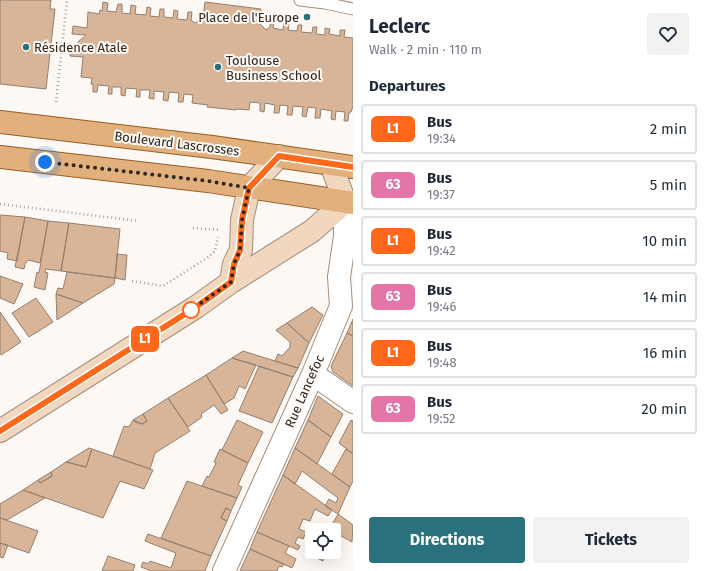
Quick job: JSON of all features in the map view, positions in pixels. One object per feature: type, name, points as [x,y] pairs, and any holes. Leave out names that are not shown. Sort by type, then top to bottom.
[{"type":"main road","name":"Boulevard Lascrosses","points":[[0,122],[212,147],[353,167]]},
{"type":"main road","points":[[231,282],[234,264],[240,250],[242,220],[249,188],[279,156]]},
{"type":"main road","points":[[0,157],[202,180],[349,203]]},
{"type":"main road","points":[[332,164],[349,203]]},
{"type":"main road","points":[[0,431],[196,307],[231,282],[312,231],[349,203]]},
{"type":"street","name":"Rue Lancefoc","points":[[224,571],[313,374],[341,306],[339,277],[349,203]]},
{"type":"street","points":[[313,374],[353,402]]},
{"type":"lane","points":[[300,0],[326,3],[353,9]]},
{"type":"path","points":[[56,102],[67,0]]},
{"type":"path","points":[[0,204],[139,221]]},
{"type":"path","points":[[132,281],[163,286],[207,258],[215,251],[220,224]]},
{"type":"path","points":[[193,228],[220,230]]},
{"type":"building","name":"Résidence Atale","points":[[0,0],[51,0],[50,9],[55,9],[46,89],[0,84]]},
{"type":"building","name":"Toulouse Business School","points":[[103,2],[108,3],[107,11],[116,12],[118,4],[122,4],[122,13],[130,14],[131,5],[136,6],[135,14],[146,15],[147,7],[151,8],[150,16],[159,17],[160,9],[164,9],[164,17],[173,18],[174,10],[178,11],[177,19],[187,20],[188,12],[192,12],[191,20],[195,23],[203,18],[205,2],[261,9],[260,24],[266,30],[270,27],[270,22],[274,22],[273,28],[283,30],[284,23],[289,24],[288,30],[297,31],[298,25],[302,25],[301,32],[312,33],[313,27],[317,27],[316,34],[325,35],[325,28],[330,29],[329,34],[340,36],[340,30],[345,30],[344,37],[353,38],[353,106],[351,112],[349,112],[348,121],[344,121],[345,112],[336,111],[335,120],[331,119],[332,111],[321,109],[320,118],[315,118],[316,108],[308,107],[306,117],[302,116],[303,107],[293,106],[292,115],[287,115],[288,106],[280,105],[279,113],[274,113],[275,105],[265,103],[264,112],[260,111],[260,103],[250,102],[249,110],[207,107],[208,105],[192,103],[193,95],[184,94],[183,102],[178,102],[179,93],[169,92],[168,101],[163,100],[164,92],[154,91],[154,99],[149,98],[150,90],[140,90],[140,97],[136,97],[137,89],[126,88],[125,96],[121,95],[121,87],[112,87],[112,94],[108,94],[109,86],[98,85],[97,92],[93,92],[93,84],[91,84],[92,78],[81,77],[83,57],[70,56],[71,51],[84,53],[78,42],[86,35],[72,34],[73,26],[87,28],[88,12],[99,14],[100,10],[102,11]]},
{"type":"building","points":[[0,215],[25,217],[17,261],[7,259],[8,253],[0,251]]},
{"type":"building","points":[[25,217],[48,221],[40,263],[28,260],[24,269],[15,267]]},
{"type":"building","points":[[48,221],[69,223],[61,271],[46,269],[45,272],[48,273],[45,290],[34,287],[37,272],[39,273]]},
{"type":"building","points":[[69,223],[120,229],[115,278],[61,271]]},
{"type":"building","points":[[117,254],[127,255],[125,280],[115,278]]},
{"type":"building","points":[[67,272],[115,278],[114,284],[83,303],[56,294],[58,288],[63,289]]},
{"type":"building","points":[[0,276],[23,284],[14,304],[0,298]]},
{"type":"building","points":[[56,294],[83,303],[57,320]]},
{"type":"building","points":[[36,298],[53,322],[29,337],[12,313]]},
{"type":"building","points":[[312,307],[323,315],[309,343],[287,323]]},
{"type":"building","points":[[0,312],[21,342],[1,355],[0,353]]},
{"type":"building","points":[[353,319],[353,336],[347,333]]},
{"type":"building","points":[[287,323],[309,343],[298,368],[275,361],[278,354],[282,356],[290,347],[290,342],[276,330]]},
{"type":"building","points":[[347,333],[353,336],[353,386],[333,372],[331,366]]},
{"type":"building","points":[[243,351],[298,368],[293,377],[232,358]]},
{"type":"building","points":[[232,358],[256,365],[245,389],[239,386],[234,398],[224,404],[206,375]]},
{"type":"building","points":[[259,366],[293,377],[272,423],[239,411]]},
{"type":"building","points":[[206,375],[228,410],[221,414],[214,405],[201,414],[202,417],[188,427],[168,398]]},
{"type":"building","points":[[318,396],[343,414],[331,437],[308,420]]},
{"type":"building","points":[[168,398],[190,431],[155,453],[150,469],[113,456],[124,426],[129,427],[133,420],[142,424],[147,421],[143,414]]},
{"type":"building","points":[[143,414],[147,421],[142,424],[133,420]]},
{"type":"building","points":[[237,420],[263,432],[248,463],[222,450]]},
{"type":"building","points":[[308,420],[331,437],[317,464],[295,448]]},
{"type":"building","points":[[351,420],[353,421],[353,454],[339,443]]},
{"type":"building","points":[[89,448],[92,449],[86,467],[66,462]]},
{"type":"building","points":[[295,448],[350,487],[338,514],[325,506],[329,499],[336,503],[338,498],[302,471],[295,484],[283,475]]},
{"type":"building","points":[[92,449],[153,470],[144,489],[120,481],[103,518],[23,490],[38,480],[40,483],[52,476],[51,472],[66,462],[86,467]]},
{"type":"building","points":[[220,449],[248,463],[238,485],[242,487],[237,498],[202,486],[207,476],[209,477],[216,463],[214,462]]},
{"type":"building","points":[[346,449],[353,454],[353,481],[350,487],[332,474]]},
{"type":"building","points":[[51,472],[52,476],[40,483],[38,480]]},
{"type":"building","points":[[283,475],[332,510],[328,516],[315,509],[310,521],[303,519],[299,529],[305,532],[305,534],[303,539],[298,537],[295,543],[300,546],[298,550],[257,532]]},
{"type":"building","points":[[187,481],[237,498],[231,511],[226,508],[221,518],[227,521],[211,556],[161,538]]},
{"type":"building","points":[[23,490],[45,498],[7,520],[0,518],[0,504]]},
{"type":"building","points":[[226,508],[231,511],[227,521],[221,518]]},
{"type":"building","points":[[338,514],[353,525],[352,542],[341,536],[341,523],[333,523]]},
{"type":"building","points":[[0,518],[38,531],[29,553],[0,543]]},
{"type":"building","points":[[257,532],[289,546],[285,553],[296,559],[292,568],[250,549]]},
{"type":"building","points":[[148,534],[211,556],[205,571],[151,571],[141,567],[143,562],[148,564],[150,561],[171,568],[176,553],[145,541]]},
{"type":"building","points":[[0,543],[8,545],[3,558],[0,557]]},
{"type":"building","points":[[250,549],[284,564],[282,567],[279,566],[277,571],[240,571]]},
{"type":"building","points":[[108,556],[135,565],[133,571],[102,571]]},
{"type":"bus line","name":"L1","points":[[0,431],[196,307],[231,282],[234,264],[240,250],[242,220],[249,188],[279,156],[353,167]]},
{"type":"place","name":"Place de l'Europe","points":[[307,17]]},
{"type":"place","name":"Résidence Atale","points":[[26,47]]},
{"type":"place","name":"Toulouse Business School","points":[[218,67]]},
{"type":"route","points":[[45,162],[208,181],[249,188],[242,220],[240,250],[234,264],[231,282],[191,310]]}]
